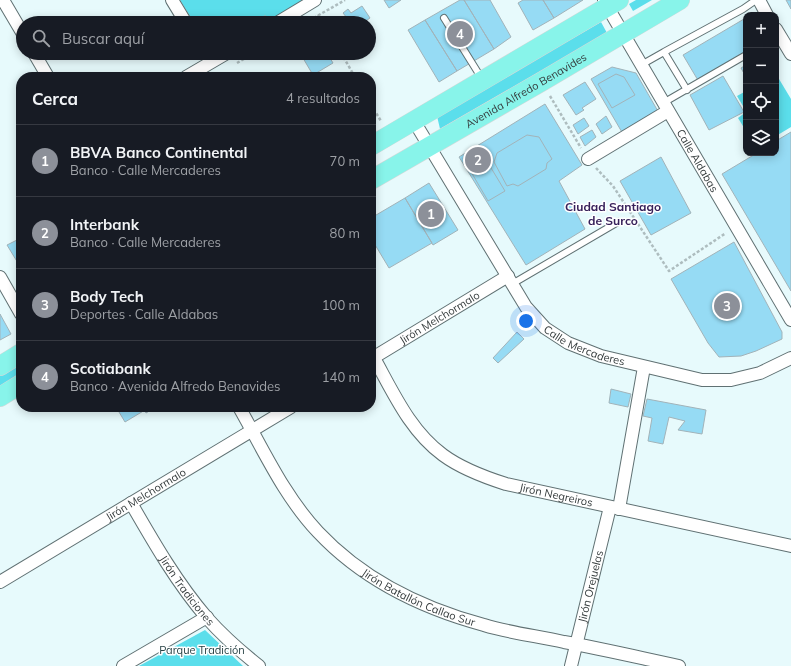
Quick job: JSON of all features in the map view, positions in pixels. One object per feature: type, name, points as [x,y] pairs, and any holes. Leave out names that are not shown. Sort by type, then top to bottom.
[{"type":"main road","name":"Avenida Alfredo Benavides","points":[[376,177],[680,0]]},
{"type":"main road","points":[[376,143],[483,80],[610,2]]},
{"type":"main road","points":[[0,366],[16,356]]},
{"type":"main road","points":[[0,397],[16,387]]},
{"type":"street","points":[[3,0],[16,22]]},
{"type":"street","points":[[172,0],[182,16]]},
{"type":"street","points":[[289,16],[315,0]]},
{"type":"street","points":[[757,0],[766,12]]},
{"type":"street","name":"Calle Aldabas","points":[[610,2],[623,33],[791,320]]},
{"type":"street","points":[[779,37],[791,54]]},
{"type":"street","points":[[38,60],[45,72]]},
{"type":"street","points":[[192,72],[205,60]]},
{"type":"street","points":[[588,159],[666,107]]},
{"type":"street","name":"Calle Mercaderes","points":[[414,121],[526,307],[545,328],[568,343],[601,356],[702,380],[731,380],[760,373],[791,358]]},
{"type":"street","points":[[0,277],[16,305]]},
{"type":"street","name":"Jirón Melchormalo","points":[[376,356],[510,280]]},
{"type":"street","name":"Jirón Negreiros","points":[[376,363],[402,408],[424,437],[442,455],[462,467],[486,478],[615,508],[791,546]]},
{"type":"street","name":"Jirón Orejuelas","points":[[571,666],[615,508],[644,367]]},
{"type":"street","name":"Jirón Batallón Callao Sur","points":[[242,412],[287,491],[301,512],[318,532],[341,554],[368,575],[399,594],[441,613],[486,626],[679,666]]},
{"type":"street","name":"Jirón Melchormalo","points":[[0,582],[283,412]]},
{"type":"street","name":"Jirón Tradiciones","points":[[131,503],[158,550],[207,617],[229,641],[259,666]]},
{"type":"street","points":[[123,666],[207,617]]},
{"type":"lane","points":[[641,64],[757,0]]},
{"type":"lane","points":[[444,18],[483,80]]},
{"type":"lane","points":[[664,52],[687,90]]},
{"type":"lane","points":[[666,107],[687,90],[743,57]]},
{"type":"lane","points":[[510,280],[618,222]]},
{"type":"path","points":[[317,16],[345,0]]},
{"type":"path","points":[[345,60],[352,72]]},
{"type":"path","points":[[541,82],[588,159],[613,186],[669,271],[736,227]]},
{"type":"green space","points":[[180,0],[308,0],[281,16],[190,16]]},
{"type":"green space","points":[[636,0],[652,0],[633,11],[629,4]]},
{"type":"green space","points":[[601,22],[607,33],[440,129],[437,116]]},
{"type":"green space","points":[[779,79],[791,99],[791,127],[779,134]]},
{"type":"green space","points":[[743,93],[743,106],[737,96]]},
{"type":"green space","points":[[743,114],[743,126],[738,118]]},
{"type":"green space","points":[[16,363],[16,377],[0,387],[0,373]]},
{"type":"green space","name":"Parque Tradición","points":[[205,630],[243,666],[139,666]]},
{"type":"building","points":[[384,0],[401,0],[389,8]]},
{"type":"building","points":[[460,0],[464,0],[494,49],[457,71],[425,20]]},
{"type":"building","points":[[464,0],[490,0],[511,37],[494,49]]},
{"type":"building","points":[[523,0],[543,0],[554,18],[533,30],[518,3]]},
{"type":"building","points":[[543,0],[583,0],[554,18]]},
{"type":"building","points":[[786,0],[791,0],[791,9]]},
{"type":"building","points":[[362,6],[369,16],[345,16],[343,13],[348,9],[351,13]]},
{"type":"building","points":[[425,20],[457,71],[439,82],[408,30]]},
{"type":"building","points":[[743,20],[743,56],[699,82],[683,55]]},
{"type":"building","points":[[304,60],[331,60],[333,63],[318,72],[311,72]]},
{"type":"building","points":[[612,67],[636,73],[659,113],[623,134],[591,79]]},
{"type":"building","points":[[616,74],[624,77],[635,95],[612,108],[598,84]]},
{"type":"building","points":[[723,76],[743,113],[709,130],[690,95]]},
{"type":"building","points":[[585,82],[596,99],[582,108],[584,110],[576,115],[563,95]]},
{"type":"building","points":[[545,104],[582,165],[559,181],[585,229],[526,265],[459,157]]},
{"type":"building","points":[[606,116],[612,127],[602,134],[596,124]]},
{"type":"building","points":[[584,118],[589,126],[578,134],[573,125]]},
{"type":"building","points":[[592,130],[596,137],[585,146],[580,137]]},
{"type":"building","points":[[791,132],[791,291],[722,174],[752,156],[779,156],[779,139]]},
{"type":"building","points":[[527,135],[539,137],[552,159],[547,163],[546,169],[518,186],[513,184],[507,186],[494,162],[497,153]]},
{"type":"building","points":[[479,148],[505,191],[488,201],[463,158]]},
{"type":"building","points":[[661,157],[691,213],[651,235],[620,181]]},
{"type":"building","points":[[429,183],[458,230],[433,245],[405,198]]},
{"type":"building","points":[[405,198],[432,243],[389,268],[376,246],[376,215]]},
{"type":"building","points":[[16,240],[16,260],[7,245]]},
{"type":"building","points":[[734,242],[782,332],[782,339],[741,356],[719,357],[708,343],[671,279]]},
{"type":"building","points":[[0,314],[11,334],[0,340]]},
{"type":"building","points":[[517,332],[524,339],[498,363],[493,358]]},
{"type":"building","points":[[611,389],[631,394],[628,407],[609,403]]},
{"type":"building","points":[[647,399],[706,410],[702,434],[678,430],[685,421],[669,417],[663,444],[648,441],[652,418],[643,416]]},
{"type":"building","points":[[119,412],[142,412],[125,422]]},
{"type":"place","name":"Scotiabank","points":[[460,34]]},
{"type":"place","name":"Interbank","points":[[478,160]]},
{"type":"place","name":"BBVA Banco Continental","points":[[431,214]]},
{"type":"place","name":"Body Tech","points":[[727,306]]},
{"type":"district","name":"Ciudad Santiago de Surco","points":[[613,214]]}]
